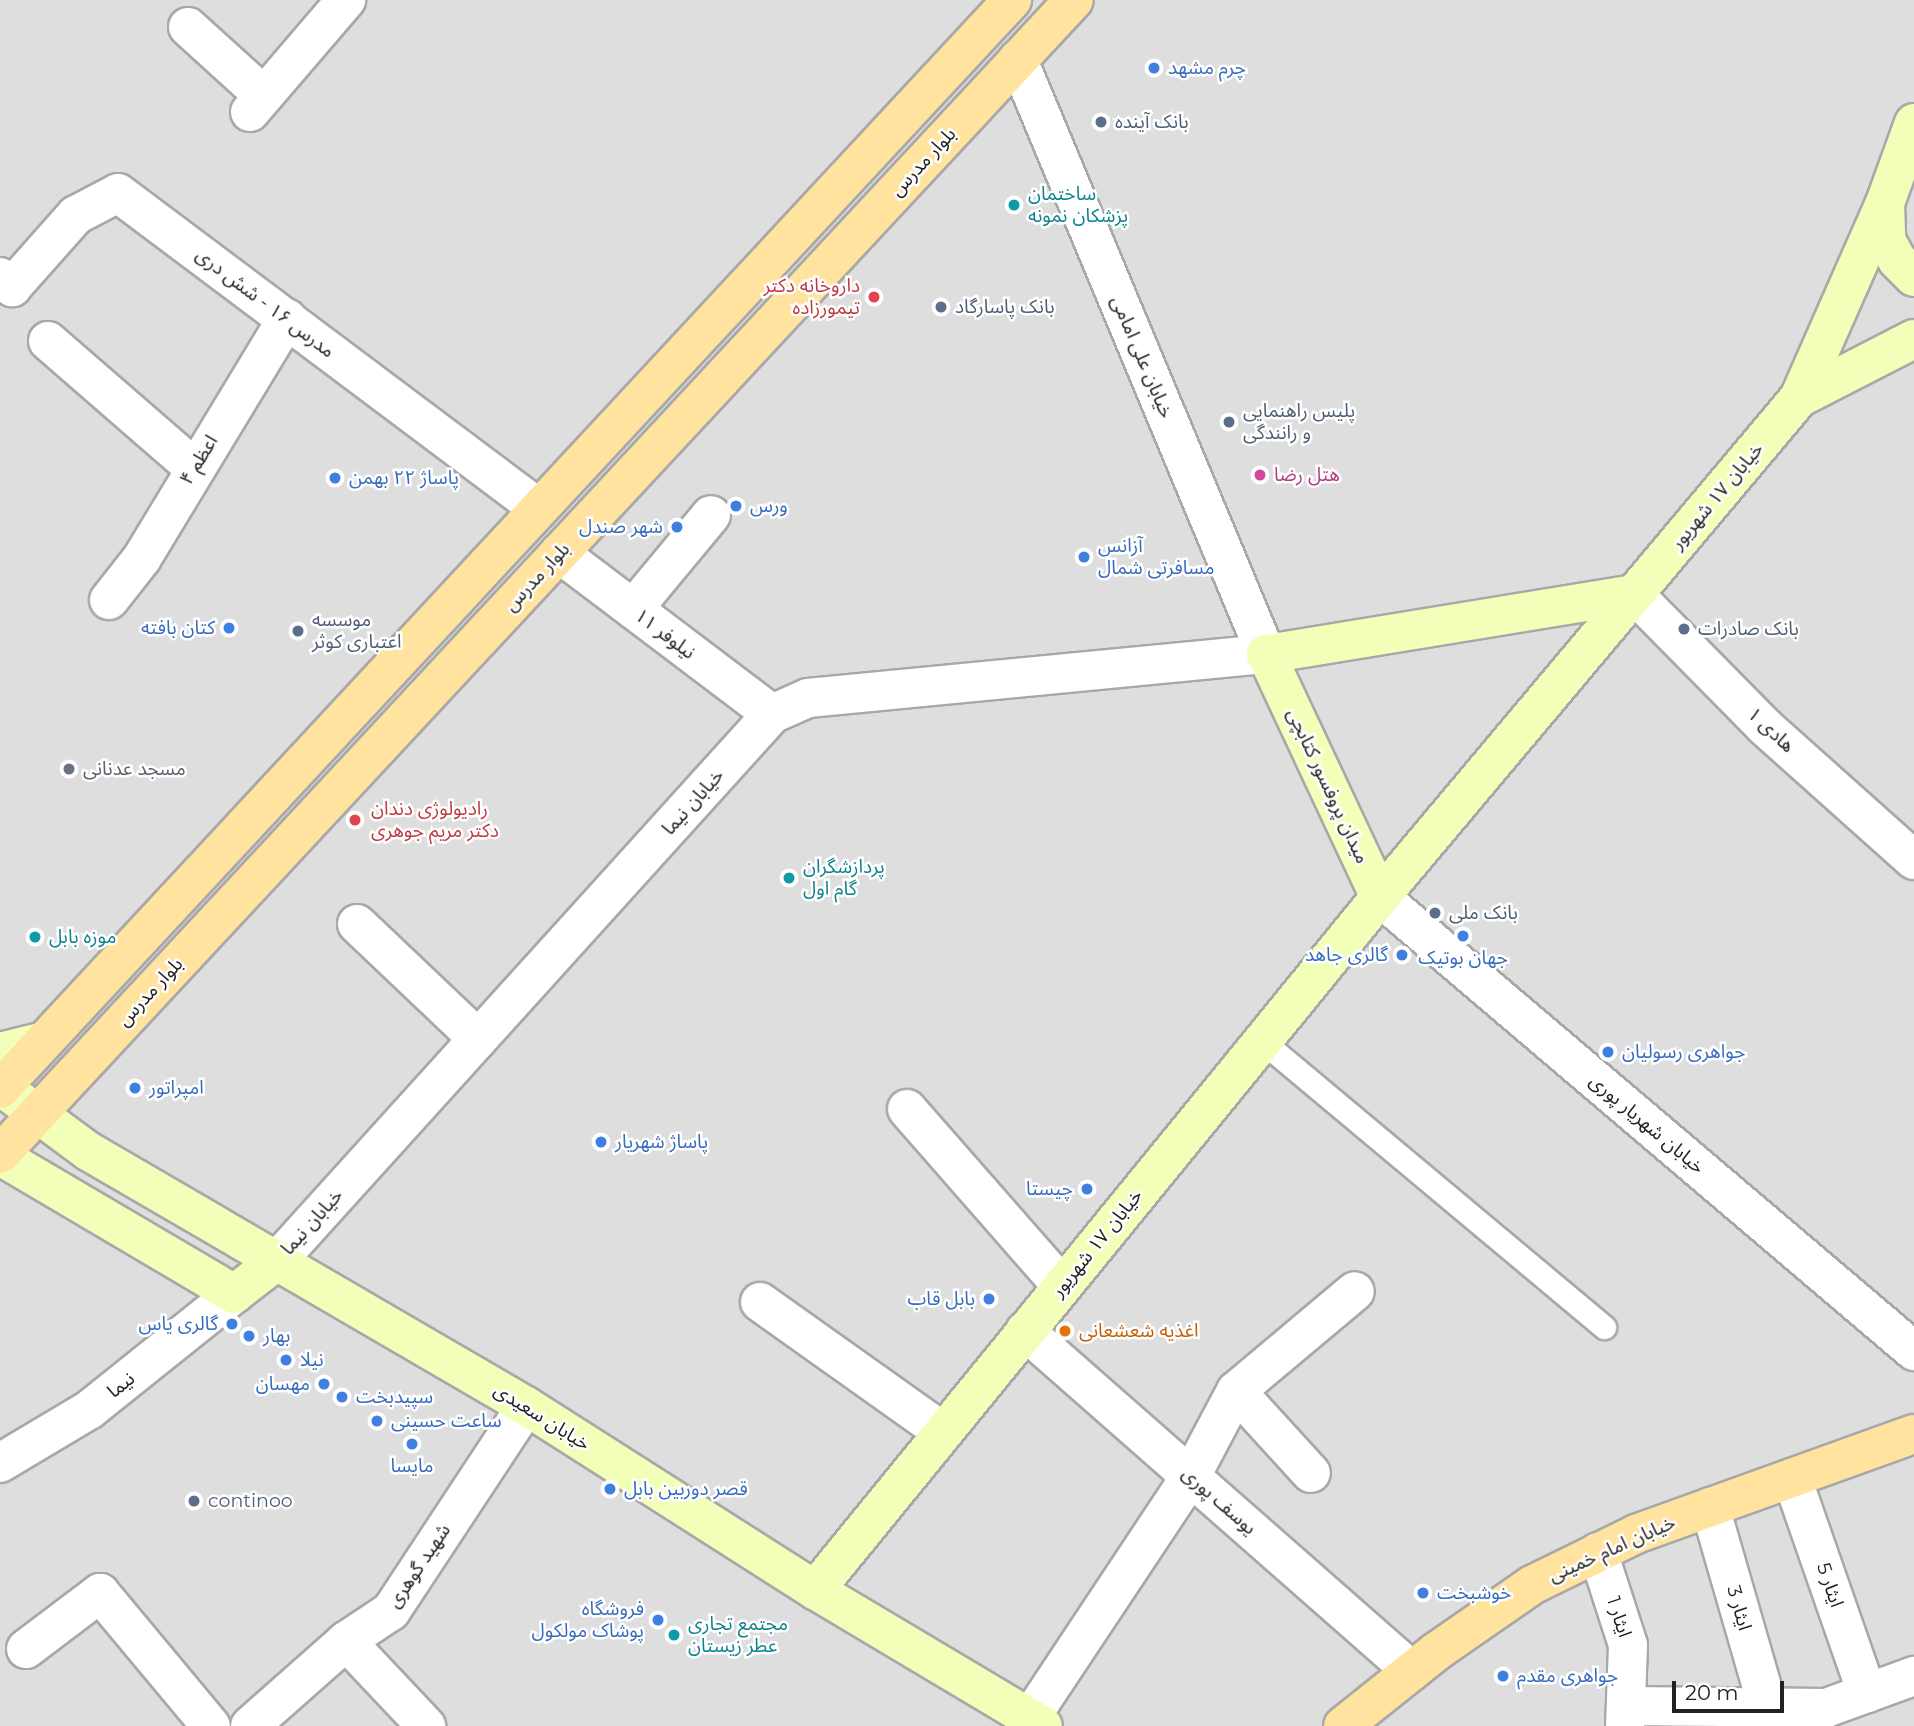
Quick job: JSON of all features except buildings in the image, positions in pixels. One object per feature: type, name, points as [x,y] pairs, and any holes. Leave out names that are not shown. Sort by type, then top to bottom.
[{"type":"main road","points":[[0,1079],[44,1041],[1012,0]]},
{"type":"main road","name":"بلوار مدرس","points":[[0,1155],[1074,0]]},
{"type":"main road","points":[[1799,398],[1885,203],[1914,123]]},
{"type":"main road","points":[[1885,203],[1886,240],[1897,260],[1914,277]]},
{"type":"main road","points":[[1799,398],[1914,339]]},
{"type":"main road","name":"خیابان ۱۷ شهریور","points":[[1634,594],[1799,398]]},
{"type":"main road","points":[[1266,654],[1634,594]]},
{"type":"main road","points":[[1380,897],[1634,594]]},
{"type":"main road","name":"میدان پروفسور کتابچی","points":[[1266,654],[1380,897]]},
{"type":"main road","name":"خیابان ۱۷ شهریور","points":[[814,1590],[1380,897]]},
{"type":"main road","points":[[80,1067],[76,1125],[88,1151]]},
{"type":"main road","name":"خیابان سعیدی","points":[[0,1079],[35,1116],[88,1151],[526,1406],[814,1590],[1036,1722]]},
{"type":"main road","points":[[0,1155],[234,1294],[278,1260]]},
{"type":"main road","points":[[0,1188],[61,1192]]},
{"type":"main road","name":"خیابان امام خمینی","points":[[1343,1726],[1412,1671],[1532,1585],[1598,1552],[1710,1507],[1914,1434]]},
{"type":"street","points":[[188,27],[256,103],[346,0]]},
{"type":"street","name":"خیابان علی امامی","points":[[1018,60],[1266,654]]},
{"type":"street","name":"مدرس ۱۶ - شش دری","points":[[0,277],[12,287],[76,215],[118,193],[288,318],[538,509]]},
{"type":"street","name":"اعظم ۴","points":[[109,600],[142,558],[194,467],[288,318]]},
{"type":"street","points":[[48,341],[194,467]]},
{"type":"street","points":[[633,609],[711,515]]},
{"type":"street","name":"نیلوفر ۱۱","points":[[559,553],[772,714]]},
{"type":"street","name":"هادی ۱","points":[[1634,594],[1764,726],[1914,859]]},
{"type":"street","name":"خیابان نیما","points":[[278,1260],[772,714],[808,698],[1266,654]]},
{"type":"street","name":"خیابان شهریار پوری","points":[[1380,897],[1914,1351]]},
{"type":"street","points":[[357,924],[478,1039]]},
{"type":"street","points":[[907,1109],[1062,1286]]},
{"type":"street","points":[[1036,1722],[1191,1476],[1236,1391],[1355,1291]]},
{"type":"street","name":"نیما","points":[[0,1463],[89,1410],[234,1294]]},
{"type":"street","points":[[760,1301],[943,1432]]},
{"type":"street","name":"یوسف پوری","points":[[1025,1331],[1412,1671]]},
{"type":"street","points":[[1236,1391],[1311,1474]]},
{"type":"street","name":"شهید گوهری","points":[[258,1724],[346,1641],[391,1611],[526,1406]]},
{"type":"street","name":"ایثار 5","points":[[1792,1478],[1867,1693]]},
{"type":"street","name":"ایثار 3","points":[[1710,1507],[1768,1708]]},
{"type":"street","name":"ایثار 1","points":[[1598,1552],[1628,1645],[1625,1716]]},
{"type":"street","points":[[26,1649],[100,1593],[211,1726]]},
{"type":"street","points":[[346,1641],[426,1726]]},
{"type":"street","points":[[1625,1716],[1768,1708],[1826,1708],[1914,1676]]},
{"type":"lane","points":[[1262,1041],[1604,1326]]},
{"type":"shaded area","points":[[0,0],[1914,0],[1914,1726],[0,1726]]},
{"type":"place","name":"چرم مشهد","points":[[1154,68]]},
{"type":"place","name":"بانک آینده","points":[[1101,122]]},
{"type":"place","name":"ساختمان پزشکان نمونه","points":[[1014,205]]},
{"type":"place","name":"داروخانه دکتر تیمورزاده","points":[[874,297]]},
{"type":"place","name":"بانک پاسارگاد","points":[[941,307]]},
{"type":"place","name":"پلیس راهنمایی و رانندگی","points":[[1229,422]]},
{"type":"place","name":"هتل رضا","points":[[1260,475]]},
{"type":"place","name":"پاساژ ۲۲ بهمن","points":[[335,478]]},
{"type":"place","name":"ورس","points":[[736,506]]},
{"type":"place","name":"شهر صندل","points":[[677,527]]},
{"type":"place","name":"آزانس مسافرتی شمال","points":[[1084,557]]},
{"type":"place","name":"کتان بافته","points":[[229,628]]},
{"type":"place","name":"بانک صادرات","points":[[1684,629]]},
{"type":"place","name":"موسسه اعتباری کوثر","points":[[298,631]]},
{"type":"place","name":"مسجد عدنانی","points":[[69,769]]},
{"type":"place","name":"رادیولوژی دندان دکتر مریم جوهری","points":[[355,820]]},
{"type":"place","name":"پردازشگران گام اول","points":[[789,878]]},
{"type":"place","name":"بانک ملی","points":[[1435,913]]},
{"type":"place","name":"جهان بوتیک","points":[[1463,936]]},
{"type":"place","name":"موزه بابل","points":[[35,937]]},
{"type":"place","name":"گالری جاهد","points":[[1402,955]]},
{"type":"place","name":"جواهری رسولیان","points":[[1608,1052]]},
{"type":"place","name":"امپراتور","points":[[135,1088]]},
{"type":"place","name":"پاساژ شهریار","points":[[601,1142]]},
{"type":"place","name":"چیستا","points":[[1087,1189]]},
{"type":"place","name":"بابل قاب","points":[[989,1299]]},
{"type":"place","name":"گالری یاس","points":[[232,1324]]},
{"type":"place","name":"اغذیه شعشعانی","points":[[1065,1331]]},
{"type":"place","name":"بهار","points":[[249,1336]]},
{"type":"place","name":"نیلا","points":[[286,1360]]},
{"type":"place","name":"مهسان","points":[[324,1384]]},
{"type":"place","name":"سپیدبخت","points":[[342,1397]]},
{"type":"place","name":"ساعت حسینی","points":[[377,1421]]},
{"type":"place","name":"مایسا","points":[[412,1444]]},
{"type":"place","name":"قصر دوربین بابل","points":[[610,1489]]},
{"type":"place","name":"continoo","points":[[194,1501]]},
{"type":"place","name":"خوشبخت","points":[[1423,1593]]},
{"type":"place","name":"فروشگاه پوشاک مولکول","points":[[658,1620]]},
{"type":"place","name":"مجتمع تجاری عطر زیستان","points":[[674,1635]]},
{"type":"place","name":"جواهری مقدم","points":[[1503,1676]]}]
